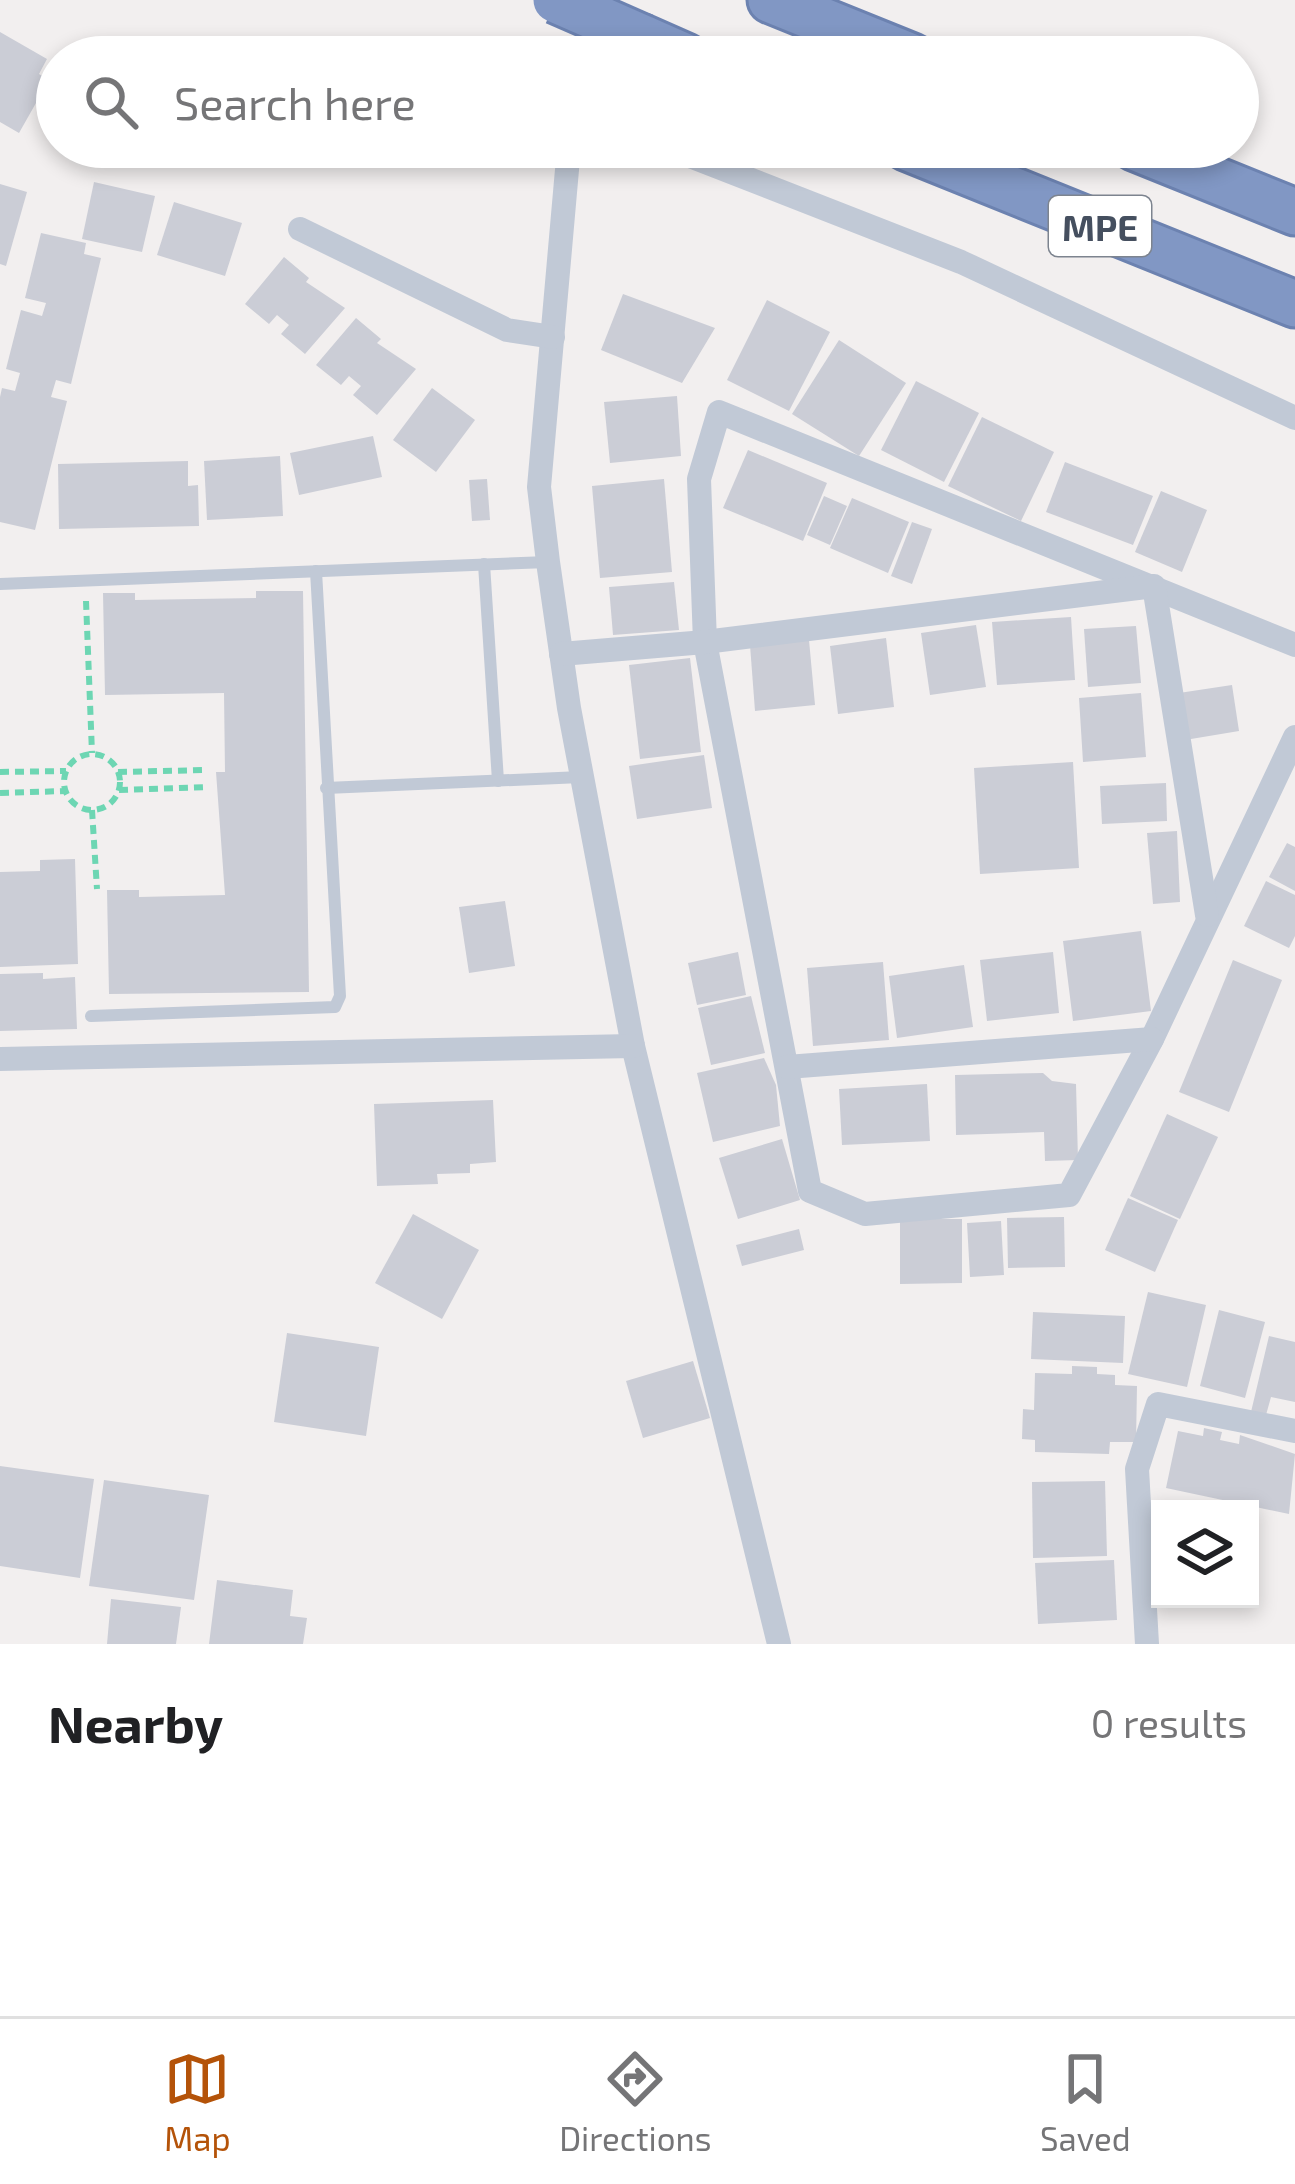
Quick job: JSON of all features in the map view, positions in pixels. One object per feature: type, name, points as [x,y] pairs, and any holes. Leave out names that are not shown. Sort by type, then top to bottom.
[{"type":"highway","points":[[556,0],[638,36]]},
{"type":"highway","points":[[771,0],[860,36]]},
{"type":"highway","name":"MPE","points":[[958,168],[1295,304]]},
{"type":"highway","name":"MPE","points":[[1186,168],[1295,212]]},
{"type":"street","points":[[589,36],[599,0]]},
{"type":"street","points":[[567,168],[539,487],[561,654],[633,1046],[778,1644]]},
{"type":"street","points":[[722,168],[961,262],[1295,418]]},
{"type":"street","points":[[300,229],[507,330],[553,337]]},
{"type":"street","points":[[1295,645],[719,412],[699,479],[706,641],[810,1191],[865,1214],[1069,1195],[1152,1039],[1295,737]]},
{"type":"street","points":[[561,654],[706,641],[1154,586]]},
{"type":"street","points":[[1154,586],[1207,915]]},
{"type":"street","points":[[787,1066],[1152,1039]]},
{"type":"street","points":[[0,1059],[633,1046]]},
{"type":"street","points":[[1147,1644],[1137,1469],[1159,1404],[1295,1432]]},
{"type":"lane","points":[[0,584],[548,562]]},
{"type":"lane","points":[[484,564],[498,781]]},
{"type":"lane","points":[[92,1016],[335,1007],[340,996],[316,571]]},
{"type":"lane","points":[[326,788],[581,777]]},
{"type":"path","points":[[86,579],[92,753]]},
{"type":"path","points":[[92,753],[110,760],[118,772],[118,790],[106,806],[92,810],[73,802],[66,791],[66,771],[74,760],[92,753]]},
{"type":"path","points":[[118,772],[206,770]]},
{"type":"path","points":[[0,772],[66,771]]},
{"type":"path","points":[[118,790],[207,787]]},
{"type":"path","points":[[0,793],[66,791]]},
{"type":"path","points":[[92,810],[97,889]]},
{"type":"building","points":[[0,32],[36,53],[36,103],[19,133],[0,122]]},
{"type":"building","points":[[94,182],[155,196],[142,252],[82,239]]},
{"type":"building","points":[[0,184],[27,192],[6,266],[0,264]]},
{"type":"building","points":[[174,202],[242,223],[225,276],[157,255]]},
{"type":"building","points":[[41,233],[86,243],[84,254],[101,258],[71,384],[56,380],[51,397],[67,401],[35,530],[0,522],[0,397],[2,388],[15,391],[20,373],[6,369],[21,310],[42,316],[46,303],[25,298]]},
{"type":"building","points":[[284,257],[309,278],[306,282],[345,308],[305,354],[281,334],[289,325],[277,315],[269,324],[245,304]]},
{"type":"building","points":[[623,294],[715,328],[682,383],[601,350]]},
{"type":"building","points":[[767,300],[830,332],[789,411],[727,380]]},
{"type":"building","points":[[356,318],[381,339],[377,343],[416,369],[377,415],[353,395],[361,386],[349,376],[341,385],[316,365]]},
{"type":"building","points":[[839,340],[906,383],[859,456],[792,414]]},
{"type":"building","points":[[916,381],[979,413],[944,482],[881,450]]},
{"type":"building","points":[[432,388],[475,420],[436,472],[393,440]]},
{"type":"building","points":[[677,396],[681,456],[610,463],[604,402]]},
{"type":"building","points":[[982,417],[1054,452],[1021,521],[948,486]]},
{"type":"building","points":[[373,436],[382,477],[299,495],[290,453]]},
{"type":"building","points":[[748,450],[827,483],[803,541],[723,508]]},
{"type":"building","points":[[280,456],[283,516],[207,520],[204,461]]},
{"type":"building","points":[[188,461],[188,486],[198,485],[199,526],[59,529],[58,464]]},
{"type":"building","points":[[1065,462],[1153,496],[1133,545],[1046,512]]},
{"type":"building","points":[[487,479],[490,520],[472,521],[469,480]]},
{"type":"building","points":[[664,479],[672,572],[600,578],[592,486]]},
{"type":"building","points":[[1161,491],[1207,510],[1182,572],[1135,552]]},
{"type":"building","points":[[824,496],[847,506],[830,545],[807,535]]},
{"type":"building","points":[[852,498],[909,522],[888,573],[830,548]]},
{"type":"building","points":[[912,522],[932,529],[912,584],[891,576]]},
{"type":"building","points":[[674,582],[679,630],[613,635],[609,587]]},
{"type":"building","points":[[256,591],[303,591],[309,992],[109,994],[107,890],[139,890],[139,897],[225,895],[216,772],[225,772],[224,693],[105,695],[103,593],[135,593],[135,600],[256,598]]},
{"type":"building","points":[[1071,617],[1075,680],[997,685],[992,622]]},
{"type":"building","points":[[976,625],[986,687],[930,695],[921,633]]},
{"type":"building","points":[[1136,626],[1141,683],[1088,687],[1084,629]]},
{"type":"building","points":[[886,638],[894,707],[838,714],[830,646]]},
{"type":"building","points":[[809,640],[815,705],[755,711],[750,645]]},
{"type":"building","points":[[690,658],[701,752],[640,759],[629,665]]},
{"type":"building","points":[[1232,685],[1239,731],[1185,740],[1179,693]]},
{"type":"building","points":[[1141,693],[1146,757],[1083,762],[1079,698]]},
{"type":"building","points":[[704,755],[712,808],[637,819],[629,766]]},
{"type":"building","points":[[1073,762],[1079,868],[980,874],[974,768]]},
{"type":"building","points":[[1166,783],[1167,821],[1102,824],[1100,786]]},
{"type":"building","points":[[1177,831],[1180,902],[1153,904],[1147,833]]},
{"type":"building","points":[[1287,843],[1295,847],[1295,891],[1269,877]]},
{"type":"building","points":[[75,859],[78,964],[0,967],[0,872],[40,871],[40,860]]},
{"type":"building","points":[[1266,881],[1295,895],[1295,936],[1289,948],[1244,926]]},
{"type":"building","points":[[505,901],[515,966],[469,973],[459,907]]},
{"type":"building","points":[[1141,931],[1151,1011],[1073,1021],[1063,941]]},
{"type":"building","points":[[738,952],[746,995],[697,1005],[688,963]]},
{"type":"building","points":[[1053,952],[1059,1013],[987,1021],[980,960]]},
{"type":"building","points":[[1233,960],[1282,980],[1229,1112],[1179,1092]]},
{"type":"building","points":[[883,962],[889,1040],[813,1046],[807,968]]},
{"type":"building","points":[[964,965],[973,1027],[897,1038],[889,976]]},
{"type":"building","points":[[43,973],[43,979],[75,977],[77,1029],[0,1031],[0,974]]},
{"type":"building","points":[[751,996],[765,1053],[711,1065],[698,1008]]},
{"type":"building","points":[[764,1058],[776,1085],[780,1126],[713,1142],[697,1073]]},
{"type":"building","points":[[1043,1073],[1052,1081],[1076,1084],[1078,1160],[1045,1161],[1044,1132],[956,1135],[955,1075]]},
{"type":"building","points":[[927,1084],[930,1141],[842,1145],[839,1089]]},
{"type":"building","points":[[493,1100],[496,1162],[470,1164],[470,1173],[437,1174],[438,1184],[377,1186],[374,1104]]},
{"type":"building","points":[[1167,1114],[1218,1137],[1180,1219],[1130,1196]]},
{"type":"building","points":[[782,1139],[800,1200],[738,1219],[719,1158]]},
{"type":"building","points":[[1128,1198],[1178,1220],[1155,1272],[1105,1250]]},
{"type":"building","points":[[413,1214],[479,1250],[442,1319],[375,1283]]},
{"type":"building","points":[[1064,1217],[1065,1267],[1008,1268],[1007,1218]]},
{"type":"building","points":[[900,1219],[962,1219],[962,1283],[900,1284]]},
{"type":"building","points":[[1001,1221],[1004,1275],[970,1277],[967,1223]]},
{"type":"building","points":[[799,1229],[804,1250],[742,1266],[736,1245]]},
{"type":"building","points":[[1148,1292],[1206,1305],[1187,1387],[1128,1374]]},
{"type":"building","points":[[1219,1310],[1265,1322],[1245,1398],[1200,1386]]},
{"type":"building","points":[[1033,1312],[1125,1316],[1123,1363],[1031,1359]]},
{"type":"building","points":[[287,1333],[379,1347],[366,1436],[274,1422]]},
{"type":"building","points":[[1269,1336],[1295,1342],[1295,1402],[1271,1397],[1266,1415],[1251,1412]]},
{"type":"building","points":[[693,1361],[710,1418],[643,1438],[626,1381]]},
{"type":"building","points":[[1072,1366],[1097,1367],[1097,1374],[1115,1375],[1115,1385],[1137,1386],[1136,1442],[1110,1442],[1109,1454],[1035,1452],[1035,1440],[1022,1439],[1023,1409],[1034,1410],[1035,1373],[1072,1374]]},
{"type":"building","points":[[1204,1428],[1222,1432],[1220,1440],[1239,1444],[1240,1435],[1295,1454],[1289,1514],[1259,1508],[1259,1500],[1223,1500],[1166,1488],[1178,1431],[1203,1436]]},
{"type":"building","points":[[0,1466],[94,1479],[80,1578],[0,1566]]},
{"type":"building","points":[[104,1480],[209,1495],[194,1600],[89,1586]]},
{"type":"building","points":[[1105,1481],[1107,1556],[1033,1558],[1032,1482]]},
{"type":"building","points":[[1114,1560],[1117,1620],[1038,1624],[1035,1563]]},
{"type":"building","points":[[217,1580],[293,1590],[290,1616],[307,1618],[303,1644],[209,1644]]},
{"type":"building","points":[[111,1599],[181,1607],[176,1644],[107,1644]]}]
